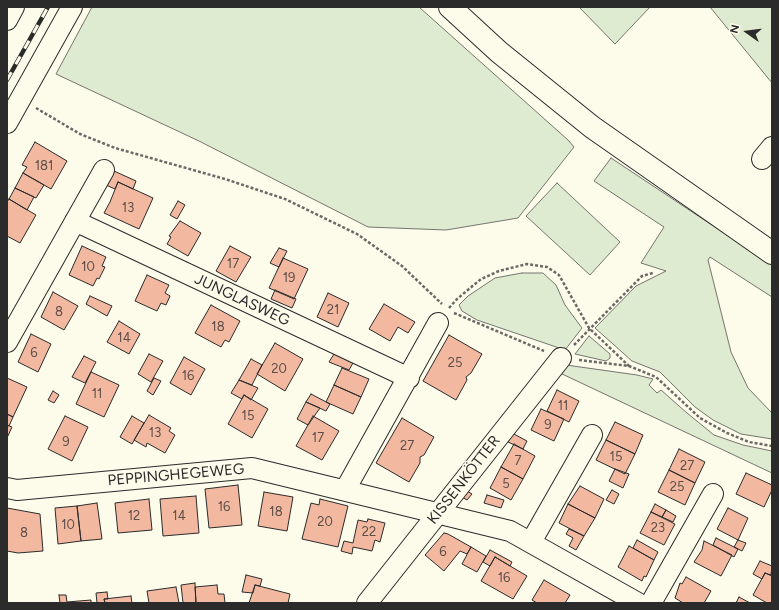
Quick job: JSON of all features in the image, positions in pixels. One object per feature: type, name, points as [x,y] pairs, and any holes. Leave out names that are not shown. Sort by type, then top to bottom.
[{"type":"main road","points":[[450,7],[499,52],[592,127],[772,253]]},
{"type":"street","points":[[7,20],[14,7]]},
{"type":"street","points":[[7,123],[72,7]]},
{"type":"street","points":[[7,342],[104,170]]},
{"type":"street","name":"JUNGLASWEG","points":[[75,221],[409,378]]},
{"type":"street","points":[[345,490],[443,316]]},
{"type":"street","name":"KISSENKÖTTER","points":[[367,603],[561,358]]},
{"type":"street","points":[[531,542],[592,435]]},
{"type":"street","name":"PEPPINGHEGEWEG","points":[[7,488],[17,490],[252,468],[510,531],[638,603]]},
{"type":"street","points":[[651,603],[713,494]]},
{"type":"path","points":[[21,99],[80,134],[115,148],[225,179],[284,199],[357,234],[402,266],[443,316]]},
{"type":"path","points":[[443,316],[457,299],[481,279],[499,271],[527,264],[547,267],[559,275],[589,328],[629,366]]},
{"type":"path","points":[[561,358],[642,276],[653,273]]},
{"type":"path","points":[[443,316],[458,316],[561,358],[629,366],[656,377],[700,418],[727,433],[749,442],[772,446]]},
{"type":"green space","points":[[92,7],[419,7],[574,147],[518,218],[446,230],[368,227],[199,141],[56,74]]},
{"type":"green space","points":[[579,7],[650,7],[615,44]]},
{"type":"green space","points":[[710,7],[772,7],[772,83]]},
{"type":"green space","points":[[611,158],[772,265],[772,297],[710,257],[708,260],[731,352],[748,388],[772,413],[772,439],[741,434],[713,420],[695,407],[660,372],[632,361],[595,328],[636,286],[666,271],[641,263],[664,227],[594,181]]},
{"type":"green space","points":[[557,183],[620,242],[590,275],[526,216]]},
{"type":"green space","points":[[522,273],[543,273],[556,285],[565,305],[582,328],[565,350],[477,320],[462,311],[459,305],[468,296],[495,278]]},
{"type":"green space","points":[[589,336],[610,354],[610,358],[606,361],[575,354]]},
{"type":"green space","points":[[566,365],[637,375],[653,379],[649,385],[657,393],[661,390],[714,435],[743,445],[772,451],[772,473],[560,373]]},
{"type":"building","points":[[35,142],[67,161],[51,189],[23,173],[27,167],[22,165]]},
{"type":"building","points":[[114,171],[136,181],[133,189],[118,182],[115,189],[106,185]]},
{"type":"building","points":[[23,173],[44,185],[36,198],[15,188]]},
{"type":"building","points":[[118,182],[153,198],[139,229],[104,213]]},
{"type":"building","points":[[15,188],[34,197],[27,210],[9,199]]},
{"type":"building","points":[[9,199],[36,215],[20,243],[7,236],[7,202]]},
{"type":"building","points":[[178,201],[185,205],[177,219],[170,215]]},
{"type":"building","points":[[180,221],[201,233],[188,256],[167,244],[171,237],[169,236]]},
{"type":"building","points":[[82,246],[106,257],[102,266],[105,267],[99,279],[97,278],[93,286],[69,275]]},
{"type":"building","points":[[230,246],[251,257],[236,282],[216,271]]},
{"type":"building","points":[[279,248],[287,251],[279,267],[270,263]]},
{"type":"building","points":[[283,258],[308,269],[294,299],[269,288]]},
{"type":"building","points":[[147,275],[169,285],[165,293],[170,296],[166,305],[161,303],[157,311],[135,301]]},
{"type":"building","points":[[275,290],[296,299],[292,308],[271,299]]},
{"type":"building","points":[[53,292],[78,306],[64,330],[41,317]]},
{"type":"building","points":[[328,293],[349,303],[338,327],[317,317]]},
{"type":"building","points":[[90,296],[112,306],[107,316],[86,304]]},
{"type":"building","points":[[384,304],[415,322],[408,333],[398,327],[390,341],[369,329]]},
{"type":"building","points":[[211,305],[240,321],[229,342],[225,340],[221,347],[195,333]]},
{"type":"building","points":[[119,321],[140,334],[129,354],[107,342]]},
{"type":"building","points":[[31,334],[51,344],[38,372],[18,362]]},
{"type":"building","points":[[449,335],[482,354],[471,373],[466,377],[467,380],[456,400],[423,381]]},
{"type":"building","points":[[275,343],[303,359],[285,391],[257,374]]},
{"type":"building","points":[[149,354],[163,361],[151,382],[138,374]]},
{"type":"building","points":[[334,354],[353,363],[349,370],[329,362]]},
{"type":"building","points":[[84,356],[96,362],[85,383],[72,377]]},
{"type":"building","points":[[184,357],[205,369],[191,395],[170,383]]},
{"type":"building","points":[[251,359],[262,365],[252,385],[239,380]]},
{"type":"building","points":[[342,368],[369,379],[361,397],[334,385]]},
{"type":"building","points":[[91,372],[119,385],[104,417],[76,404]]},
{"type":"building","points":[[7,378],[27,387],[13,417],[7,414]]},
{"type":"building","points":[[154,378],[161,381],[153,395],[147,391]]},
{"type":"building","points":[[239,380],[258,388],[251,400],[244,395],[242,399],[231,393]]},
{"type":"building","points":[[334,385],[361,397],[353,414],[326,402]]},
{"type":"building","points":[[557,390],[579,401],[569,422],[547,411]]},
{"type":"building","points":[[53,391],[59,395],[54,403],[48,400]]},
{"type":"building","points":[[311,394],[330,404],[326,411],[306,402]]},
{"type":"building","points":[[244,395],[268,409],[252,438],[228,424]]},
{"type":"building","points":[[306,402],[320,408],[308,425],[297,419]]},
{"type":"building","points":[[541,409],[564,419],[554,441],[531,430]]},
{"type":"building","points":[[7,414],[13,417],[9,426],[7,425]]},
{"type":"building","points":[[149,415],[171,428],[169,431],[175,435],[165,453],[147,443],[146,447],[134,440]]},
{"type":"building","points":[[65,416],[88,427],[72,461],[48,449]]},
{"type":"building","points":[[132,416],[144,423],[132,444],[120,437]]},
{"type":"building","points":[[313,416],[339,431],[322,460],[296,446]]},
{"type":"building","points":[[402,418],[434,437],[424,455],[420,457],[420,463],[409,482],[376,463]]},
{"type":"building","points":[[615,422],[643,435],[635,454],[606,440]]},
{"type":"building","points":[[7,425],[12,427],[7,438]]},
{"type":"building","points":[[512,433],[527,441],[523,449],[508,442]]},
{"type":"building","points":[[606,440],[635,454],[625,474],[596,460]]},
{"type":"building","points":[[514,444],[535,456],[523,479],[501,467]]},
{"type":"building","points":[[679,449],[705,462],[695,483],[669,470]]},
{"type":"building","points":[[501,467],[523,479],[511,500],[490,488]]},
{"type":"building","points":[[615,469],[629,474],[623,488],[609,481]]},
{"type":"building","points":[[669,470],[695,483],[685,505],[658,492]]},
{"type":"building","points":[[746,473],[772,485],[772,490],[764,507],[736,494]]},
{"type":"building","points":[[238,485],[242,525],[209,528],[205,489]]},
{"type":"building","points":[[580,486],[604,499],[595,518],[568,504]]},
{"type":"building","points":[[612,490],[619,494],[614,504],[606,500]]},
{"type":"building","points":[[467,491],[472,494],[467,500],[462,497]]},
{"type":"building","points":[[264,492],[293,497],[287,531],[258,526]]},
{"type":"building","points":[[487,495],[504,500],[501,508],[484,503]]},
{"type":"building","points":[[196,496],[199,533],[163,536],[160,499]]},
{"type":"building","points":[[149,499],[152,530],[118,533],[115,503]]},
{"type":"building","points":[[320,499],[348,506],[338,547],[302,539],[311,503],[319,505]]},
{"type":"building","points":[[97,503],[102,539],[81,541],[77,506]]},
{"type":"building","points":[[568,504],[595,518],[584,536],[559,523]]},
{"type":"building","points":[[655,504],[666,510],[662,517],[651,512]]},
{"type":"building","points":[[77,506],[81,541],[58,544],[55,508]]},
{"type":"building","points":[[7,508],[40,514],[43,551],[18,553],[7,551]]},
{"type":"building","points":[[728,508],[748,518],[738,540],[717,529]]},
{"type":"building","points":[[666,510],[676,516],[673,522],[662,517]]},
{"type":"building","points":[[651,512],[675,524],[664,545],[640,533]]},
{"type":"building","points":[[368,519],[385,523],[380,542],[375,540],[372,551],[353,547],[352,554],[341,551],[344,541],[353,543],[358,520],[367,522]]},
{"type":"building","points":[[569,529],[584,536],[576,550],[569,546],[573,538],[566,534]]},
{"type":"building","points":[[444,533],[471,547],[467,554],[460,551],[444,571],[425,555]]},
{"type":"building","points":[[716,538],[738,549],[734,557],[713,545]]},
{"type":"building","points":[[637,540],[658,552],[654,560],[633,548]]},
{"type":"building","points":[[738,540],[746,543],[742,551],[734,547]]},
{"type":"building","points":[[704,541],[732,555],[721,576],[694,562],[702,550]]},
{"type":"building","points":[[629,546],[654,560],[646,577],[644,576],[642,581],[618,567]]},
{"type":"building","points":[[471,547],[486,556],[477,572],[462,564]]},
{"type":"building","points":[[490,550],[512,562],[510,566],[495,557],[490,566],[483,562]]},
{"type":"building","points":[[495,557],[527,576],[513,599],[481,581]]},
{"type":"building","points":[[760,561],[772,566],[771,575],[765,573],[762,579],[753,574]]},
{"type":"building","points":[[765,573],[772,576],[772,603],[767,603],[753,595]]},
{"type":"building","points":[[246,575],[262,579],[260,586],[255,585],[253,593],[242,592]]},
{"type":"building","points":[[686,577],[711,591],[704,603],[683,603],[675,598],[680,583],[682,584]]},
{"type":"building","points":[[544,580],[570,595],[565,603],[537,603],[532,600]]},
{"type":"building","points":[[195,583],[196,603],[183,603],[181,585]]},
{"type":"building","points":[[217,585],[218,594],[224,594],[225,603],[196,603],[195,587]]},
{"type":"building","points":[[255,585],[290,594],[288,603],[249,603]]},
{"type":"building","points":[[176,587],[179,603],[149,603],[147,591]]},
{"type":"building","points":[[107,592],[108,599],[104,599],[105,603],[97,603],[96,593]]},
{"type":"building","points":[[59,595],[66,595],[67,602],[91,600],[91,603],[60,603]]},
{"type":"building","points":[[131,596],[132,603],[105,603],[104,599]]},
{"type":"building","points":[[739,597],[750,603],[736,603]]},
{"type":"railway","points":[[7,80],[48,7]]}]
